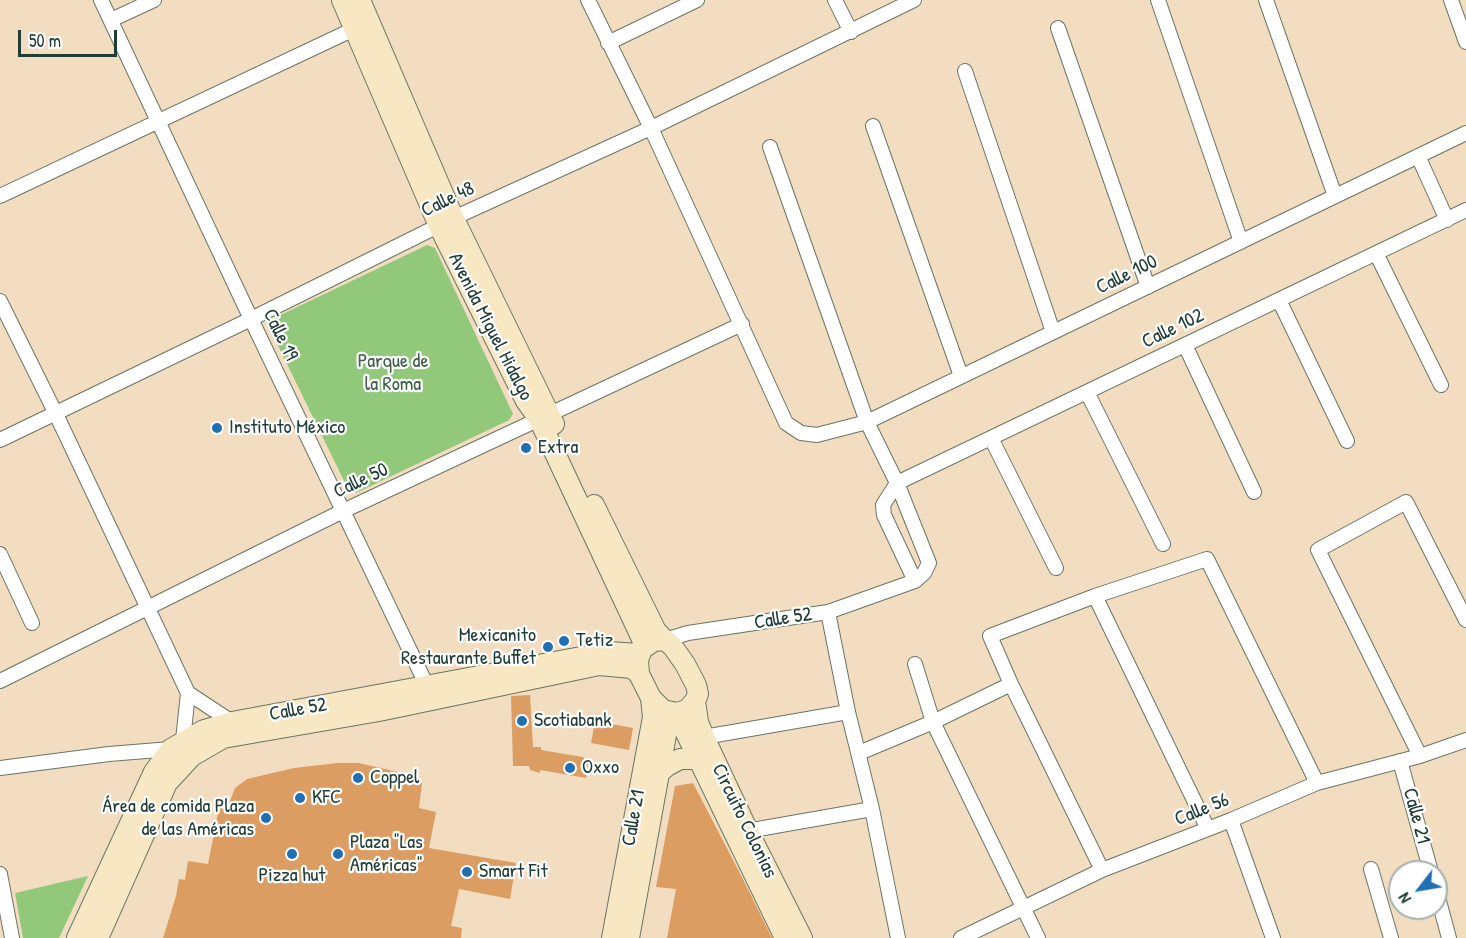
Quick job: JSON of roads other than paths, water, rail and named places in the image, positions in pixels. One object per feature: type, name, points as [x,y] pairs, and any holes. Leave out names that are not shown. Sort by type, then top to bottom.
[{"type":"street","name":"Calle 19","points":[[101,0],[427,686]]},
{"type":"street","points":[[111,20],[154,0]]},
{"type":"street","name":"Avenida Miguel Hidalgo","points":[[342,0],[446,222],[526,401],[544,417],[653,625],[665,640]]},
{"type":"street","name":"Avenida Miguel Hidalgo","points":[[360,0],[446,222]]},
{"type":"street","points":[[588,0],[651,128],[742,324]]},
{"type":"street","points":[[608,43],[697,0]]},
{"type":"street","points":[[835,0],[851,32]]},
{"type":"street","name":"Calle 48","points":[[0,440],[446,222],[651,128],[914,0]]},
{"type":"street","points":[[1158,0],[1241,242]]},
{"type":"street","points":[[1266,0],[1335,196]]},
{"type":"street","points":[[1451,0],[1466,42]]},
{"type":"street","points":[[1058,28],[1148,287]]},
{"type":"street","points":[[0,196],[354,29]]},
{"type":"street","points":[[965,71],[1053,332]]},
{"type":"street","points":[[873,126],[961,376]]},
{"type":"street","name":"Calle 100","points":[[742,324],[786,423],[801,433],[818,435],[867,422],[1466,133]]},
{"type":"street","points":[[770,147],[867,422],[897,483],[929,563],[924,573],[915,581],[884,515],[883,505],[897,483]]},
{"type":"street","points":[[1418,156],[1447,220]]},
{"type":"street","name":"Calle 102","points":[[897,483],[1466,210]]},
{"type":"street","points":[[1376,253],[1441,385]]},
{"type":"street","points":[[1279,300],[1347,441]]},
{"type":"street","points":[[0,301],[188,693],[232,722]]},
{"type":"street","name":"Calle 50","points":[[0,681],[343,511],[742,324]]},
{"type":"street","points":[[1185,345],[1254,492]]},
{"type":"street","points":[[1087,392],[1163,544]]},
{"type":"street","name":"Avenida Miguel Hidalgo","points":[[544,417],[643,641],[640,651]]},
{"type":"street","points":[[991,438],[1056,568]]},
{"type":"street","points":[[1420,756],[1318,550],[1406,502],[1466,620]]},
{"type":"street","points":[[0,554],[32,623]]},
{"type":"street","points":[[1102,870],[990,636],[1095,596],[1207,559],[1317,783]]},
{"type":"street","name":"Calle 52","points":[[665,640],[677,635],[828,612],[915,581]]},
{"type":"street","points":[[1095,596],[1208,829]]},
{"type":"street","points":[[828,612],[898,938]]},
{"type":"street","points":[[681,658],[690,640],[702,632]]},
{"type":"street","points":[[665,640],[681,658],[696,685],[698,694],[682,709],[657,707],[639,674],[640,651],[654,641],[665,640]]},
{"type":"street","name":"Calle 52","points":[[98,938],[167,783],[192,756],[223,738],[356,716],[538,672],[608,652],[640,651]]},
{"type":"street","points":[[915,664],[933,722],[1038,938]]},
{"type":"street","name":"Calle 52","points":[[177,745],[204,730],[232,722],[427,686],[599,665],[632,668],[639,674]]},
{"type":"street","points":[[859,753],[933,722],[1011,684]]},
{"type":"street","points":[[78,938],[154,772],[177,745],[188,693]]},
{"type":"street","name":"Calle 21","points":[[612,938],[653,717],[651,698]]},
{"type":"street","name":"Circuito Colonias","points":[[682,709],[699,722],[785,938]]},
{"type":"street","name":"Circuito Colonias","points":[[682,709],[683,727],[698,759],[802,938]]},
{"type":"street","name":"Calle 21","points":[[629,938],[659,773],[682,709]]},
{"type":"street","points":[[704,737],[848,712]]},
{"type":"street","name":"Calle 56","points":[[962,938],[1102,870],[1231,820],[1317,783],[1420,756],[1466,740]]},
{"type":"street","points":[[0,768],[177,745]]},
{"type":"street","points":[[659,773],[681,759],[698,759]]},
{"type":"street","name":"Calle 21","points":[[1400,761],[1428,860]]},
{"type":"street","points":[[741,832],[872,809]]},
{"type":"street","points":[[1231,820],[1273,938]]},
{"type":"street","points":[[1371,869],[1391,938]]},
{"type":"street","points":[[0,874],[12,938]]},
{"type":"street","points":[[1444,920],[1449,938]]},
{"type":"place","name":"Instituto México","points":[[217,428]]},
{"type":"place","name":"Extra","points":[[526,448]]},
{"type":"place","name":"Tetiz","points":[[564,641]]},
{"type":"place","name":"Mexicanito Restaurante Buffet","points":[[548,647]]},
{"type":"place","name":"Scotiabank","points":[[522,721]]},
{"type":"place","name":"Oxxo","points":[[570,768]]},
{"type":"place","name":"Coppel","points":[[358,778]]},
{"type":"place","name":"KFC","points":[[300,798]]},
{"type":"place","name":"Área de comida Plaza de las Américas","points":[[266,818]]},
{"type":"place","name":"Pizza hut","points":[[292,854]]},
{"type":"place","name":"Plaza \"Las Américas\"","points":[[338,854]]},
{"type":"place","name":"Smart Fit","points":[[467,872]]},
{"type":"park label","name":"Parque de la Roma","points":[[393,374]]}]
